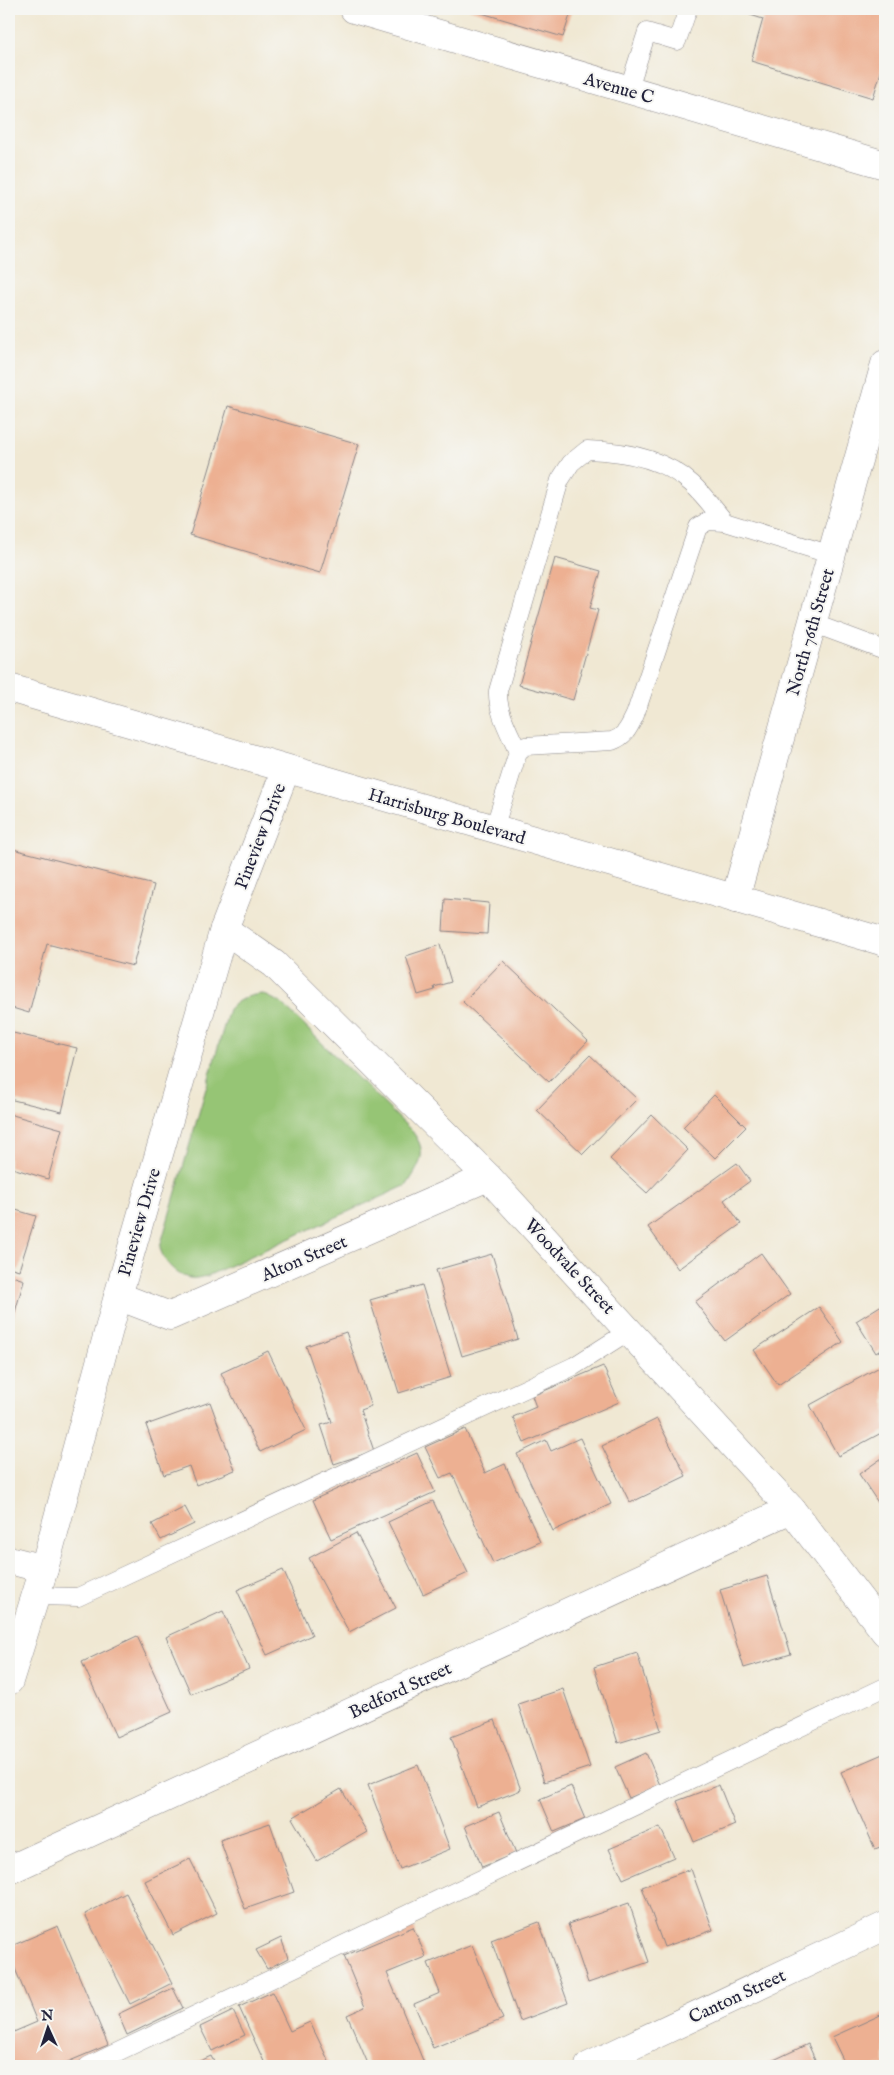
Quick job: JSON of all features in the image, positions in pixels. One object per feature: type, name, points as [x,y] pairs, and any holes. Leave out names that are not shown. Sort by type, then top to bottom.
[{"type":"street","name":"Avenue C","points":[[354,9],[885,165]]},
{"type":"street","name":"North 76th Street","points":[[735,899],[885,364]]},
{"type":"street","name":"Harrisburg Boulevard","points":[[9,688],[885,942]]},
{"type":"street","name":"Pineview Drive","points":[[9,1681],[44,1569],[118,1296],[224,929],[286,769]]},
{"type":"street","name":"Woodvale Street","points":[[224,929],[274,964],[488,1177],[791,1509],[885,1632]]},
{"type":"street","name":"Alton Street","points":[[118,1296],[170,1316],[488,1177]]},
{"type":"street","name":"Bedford Street","points":[[9,1870],[791,1509]]},
{"type":"street","points":[[9,1560],[44,1569]]},
{"type":"street","name":"Canton Street","points":[[589,2066],[885,1926]]},
{"type":"lane","points":[[628,91],[646,32],[677,40],[688,9]]},
{"type":"lane","points":[[518,752],[500,711],[497,701],[498,691],[560,480],[571,463],[587,450],[613,451],[660,463],[691,483],[725,522]]},
{"type":"lane","points":[[494,829],[518,752],[525,746],[612,741],[621,738],[627,732],[635,715],[698,527],[708,521],[725,522],[832,555]]},
{"type":"lane","points":[[812,624],[885,650]]},
{"type":"lane","points":[[35,1596],[78,1597],[574,1366],[629,1331]]},
{"type":"lane","points":[[88,2066],[885,1687]]},
{"type":"green space","points":[[263,994],[281,1003],[412,1131],[420,1146],[421,1158],[416,1171],[407,1185],[207,1276],[185,1277],[170,1267],[160,1247],[229,1009],[244,998]]},
{"type":"building","points":[[468,9],[572,9],[563,37]]},
{"type":"building","points":[[745,9],[885,9],[885,59],[873,98],[751,61],[763,19],[744,13]]},
{"type":"building","points":[[228,406],[359,444],[320,573],[190,535]]},
{"type":"building","points":[[555,558],[601,571],[590,608],[598,610],[573,700],[519,685]]},
{"type":"building","points":[[9,848],[154,885],[133,966],[47,944],[29,1013],[9,1007]]},
{"type":"building","points":[[445,899],[489,903],[487,934],[443,931]]},
{"type":"building","points":[[440,945],[451,982],[434,987],[435,990],[418,995],[406,956]]},
{"type":"building","points":[[503,961],[588,1041],[549,1082],[463,1002]]},
{"type":"building","points":[[9,1032],[77,1048],[62,1112],[9,1099]]},
{"type":"building","points":[[590,1055],[637,1099],[583,1154],[537,1110]]},
{"type":"building","points":[[714,1095],[746,1127],[715,1158],[683,1127]]},
{"type":"building","points":[[9,1114],[62,1129],[48,1179],[9,1167]]},
{"type":"building","points":[[652,1115],[688,1150],[647,1193],[610,1159]]},
{"type":"building","points":[[737,1163],[750,1181],[724,1200],[741,1224],[678,1269],[648,1227]]},
{"type":"building","points":[[9,1208],[36,1216],[19,1270],[9,1267]]},
{"type":"building","points":[[761,1253],[790,1294],[725,1341],[695,1302]]},
{"type":"building","points":[[492,1254],[518,1339],[462,1356],[436,1270]]},
{"type":"building","points":[[9,1275],[24,1280],[12,1323],[9,1322]]},
{"type":"building","points":[[422,1285],[451,1377],[399,1393],[370,1300]]},
{"type":"building","points":[[885,1303],[885,1347],[876,1353],[856,1321]]},
{"type":"building","points":[[819,1307],[843,1342],[778,1385],[754,1350]]},
{"type":"building","points":[[346,1332],[371,1406],[360,1410],[374,1451],[334,1464],[321,1425],[332,1422],[306,1346]]},
{"type":"building","points":[[268,1351],[306,1430],[260,1452],[221,1373]]},
{"type":"building","points":[[885,1364],[885,1431],[838,1456],[810,1405]]},
{"type":"building","points":[[603,1366],[619,1402],[524,1443],[513,1417],[536,1407],[532,1396]]},
{"type":"building","points":[[210,1402],[235,1470],[196,1485],[189,1466],[164,1475],[146,1425]]},
{"type":"building","points":[[657,1419],[686,1476],[630,1503],[602,1446]]},
{"type":"building","points":[[465,1429],[485,1473],[505,1464],[540,1542],[493,1563],[452,1473],[440,1478],[425,1447]]},
{"type":"building","points":[[580,1438],[611,1504],[553,1531],[517,1454],[546,1440],[551,1451]]},
{"type":"building","points":[[417,1453],[435,1492],[331,1539],[313,1500]]},
{"type":"building","points":[[885,1456],[885,1513],[859,1474]]},
{"type":"building","points":[[433,1501],[468,1573],[423,1594],[388,1522]]},
{"type":"building","points":[[185,1507],[194,1524],[161,1540],[152,1524]]},
{"type":"building","points":[[356,1533],[396,1608],[349,1632],[309,1558]]},
{"type":"building","points":[[283,1570],[312,1635],[267,1655],[237,1590]]},
{"type":"building","points":[[767,1576],[791,1654],[744,1668],[720,1590]]},
{"type":"building","points":[[223,1611],[249,1669],[191,1694],[166,1637]]},
{"type":"building","points":[[137,1636],[172,1712],[116,1737],[82,1662]]},
{"type":"building","points":[[637,1653],[661,1730],[618,1743],[594,1667]]},
{"type":"building","points":[[563,1689],[590,1767],[544,1782],[518,1704]]},
{"type":"building","points":[[495,1720],[521,1790],[477,1807],[451,1737]]},
{"type":"building","points":[[646,1753],[660,1785],[629,1798],[615,1767]]},
{"type":"building","points":[[885,1753],[885,1845],[875,1849],[841,1772]]},
{"type":"building","points":[[418,1765],[450,1849],[400,1869],[368,1785]]},
{"type":"building","points":[[719,1785],[735,1825],[694,1842],[677,1801]]},
{"type":"building","points":[[571,1786],[585,1819],[554,1832],[540,1799]]},
{"type":"building","points":[[341,1789],[367,1832],[317,1861],[292,1818]]},
{"type":"building","points":[[499,1812],[516,1853],[482,1867],[465,1826]]},
{"type":"building","points":[[270,1823],[294,1892],[245,1909],[220,1840]]},
{"type":"building","points":[[660,1827],[674,1857],[623,1879],[609,1849]]},
{"type":"building","points":[[190,1859],[217,1913],[173,1935],[145,1881]]},
{"type":"building","points":[[691,1869],[713,1930],[664,1947],[642,1887]]},
{"type":"building","points":[[126,1893],[172,1983],[130,2004],[85,1914]]},
{"type":"building","points":[[629,1903],[649,1962],[588,1983],[568,1924]]},
{"type":"building","points":[[539,1922],[568,2003],[520,2021],[491,1940]]},
{"type":"building","points":[[58,1926],[108,2045],[58,2066],[10,2066],[9,2034],[37,2022],[9,1954],[9,1947]]},
{"type":"building","points":[[413,1927],[426,1957],[387,1973],[424,2063],[416,2066],[369,2066],[347,2015],[365,2007],[344,1956]]},
{"type":"building","points":[[281,1938],[288,1958],[267,1969],[256,1950]]},
{"type":"building","points":[[472,1945],[503,2019],[433,2048],[414,2004],[440,1993],[428,1963]]},
{"type":"building","points":[[173,1988],[183,2008],[127,2035],[118,2014]]},
{"type":"building","points":[[272,1992],[290,2031],[310,2022],[331,2066],[266,2066],[239,2007]]},
{"type":"building","points":[[233,2011],[245,2035],[212,2051],[200,2027]]},
{"type":"building","points":[[885,2013],[885,2066],[846,2066],[832,2037]]},
{"type":"building","points":[[808,2044],[818,2066],[761,2066]]},
{"type":"building","points":[[211,2056],[216,2066],[189,2066]]}]
